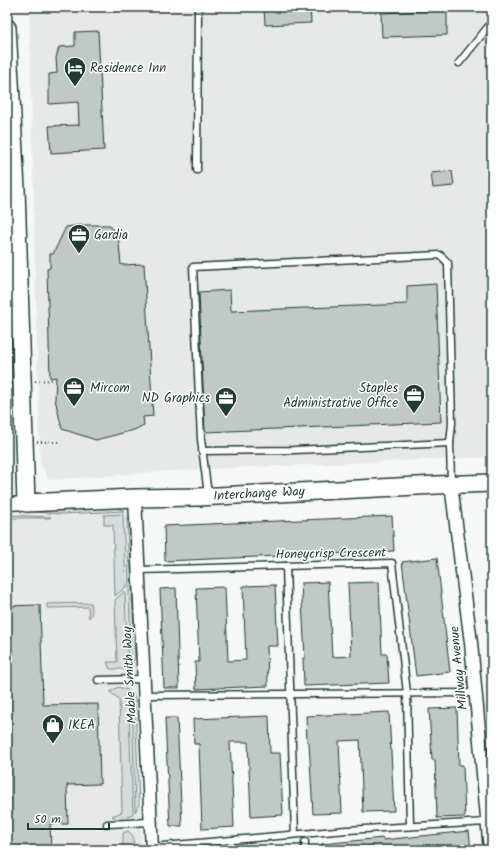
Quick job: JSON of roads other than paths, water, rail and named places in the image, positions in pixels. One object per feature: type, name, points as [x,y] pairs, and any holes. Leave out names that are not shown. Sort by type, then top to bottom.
[{"type":"street","points":[[7,28],[12,190],[26,503]]},
{"type":"street","name":"Interchange Way","points":[[7,504],[135,498],[209,497],[492,483]]},
{"type":"street","name":"Millway Avenue","points":[[451,484],[471,643],[490,850]]},
{"type":"street","name":"Mable Smith Way","points":[[135,498],[152,848]]},
{"type":"lane","points":[[197,170],[198,7]]},
{"type":"lane","points":[[459,63],[492,22]]},
{"type":"lane","points":[[209,497],[202,451],[193,267],[440,255],[448,263],[452,423],[450,443],[451,484]]},
{"type":"lane","points":[[202,451],[294,450],[450,443]]},
{"type":"lane","name":"Honeycrisp Crescent","points":[[139,570],[392,563],[407,694]]},
{"type":"lane","points":[[286,566],[295,834]]},
{"type":"lane","points":[[98,680],[144,679]]},
{"type":"lane","points":[[145,695],[475,693]]},
{"type":"lane","points":[[407,694],[410,826]]},
{"type":"lane","points":[[107,824],[151,822]]},
{"type":"lane","points":[[152,848],[295,834],[487,822]]},
{"type":"lane","points":[[304,842],[305,850]]},
{"type":"place","name":"Residence Inn","points":[[75,88]]},
{"type":"place","name":"Gardia","points":[[79,254]]},
{"type":"place","name":"Mircom","points":[[74,408]]},
{"type":"place","name":"Staples Administrative Office","points":[[414,414]]},
{"type":"place","name":"ND Graphics","points":[[226,418]]},
{"type":"place","name":"IKEA","points":[[53,744]]}]
